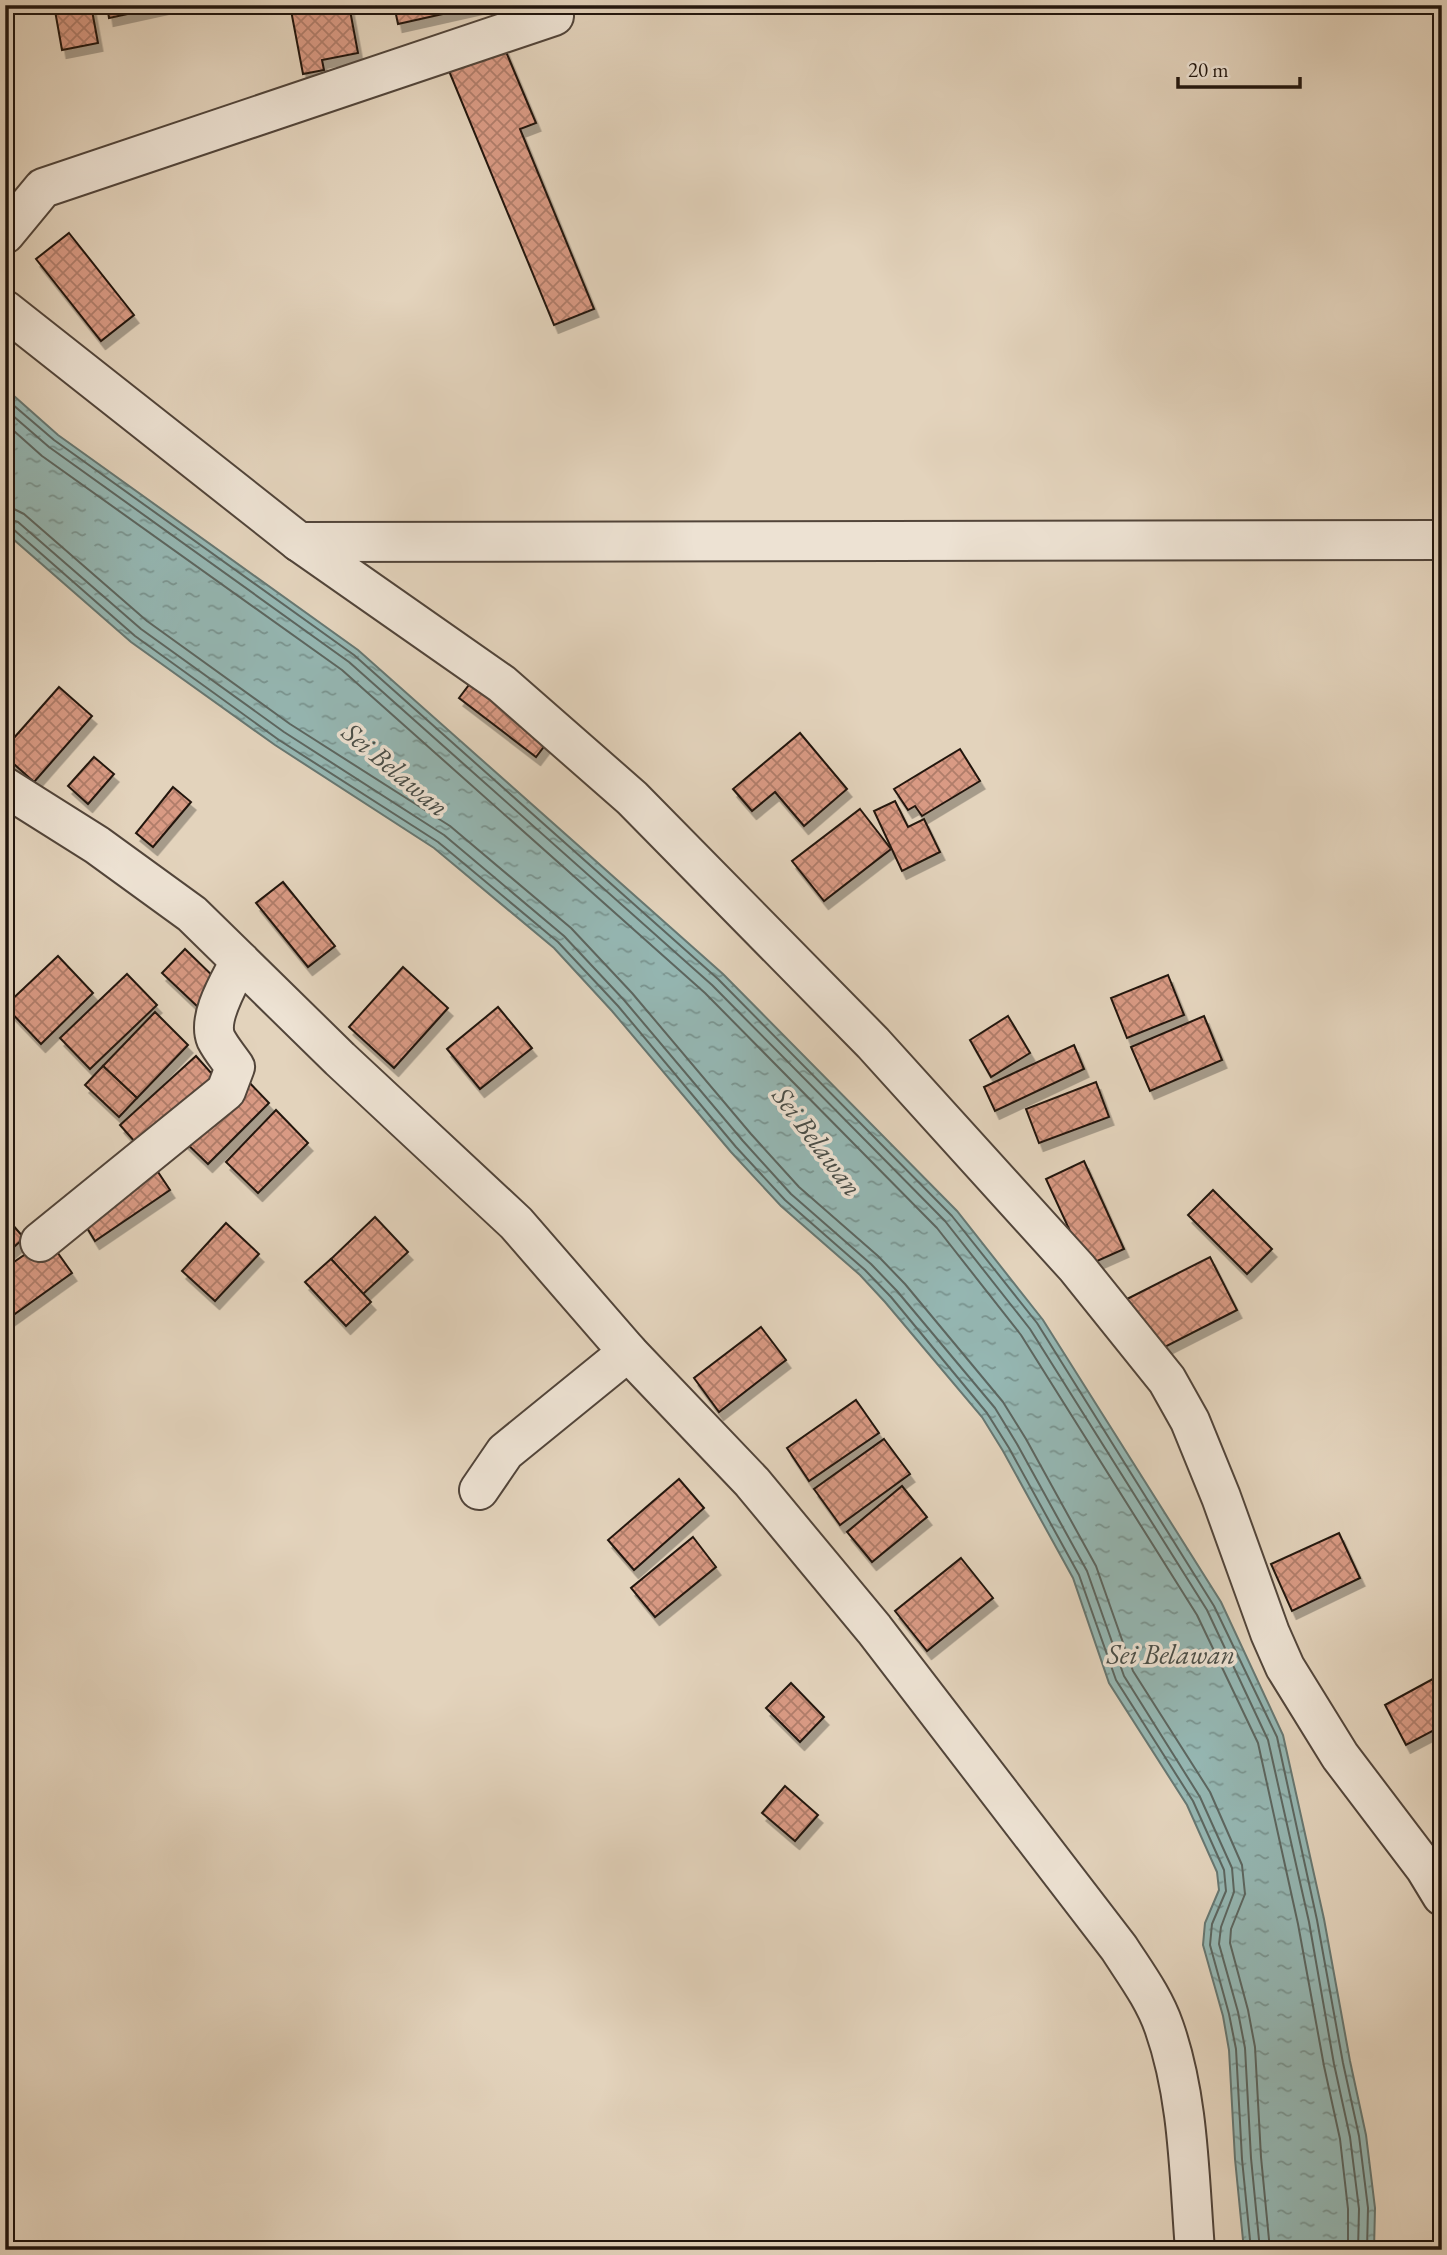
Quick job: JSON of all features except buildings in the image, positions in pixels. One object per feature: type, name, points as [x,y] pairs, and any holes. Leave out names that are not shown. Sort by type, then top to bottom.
[{"type":"street","points":[[5,234],[43,188],[554,16]]},
{"type":"street","points":[[5,310],[299,542],[502,684],[632,798],[873,1043],[1077,1268],[1167,1380],[1200,1446],[1285,1667],[1340,1756],[1425,1868],[1442,1896]]},
{"type":"street","points":[[299,542],[1442,540]]},
{"type":"street","points":[[5,787],[97,845],[192,914],[340,1059],[516,1223],[628,1352],[752,1482],[874,1629],[1119,1948],[1145,1988],[1164,2027],[1185,2111],[1195,2250]]},
{"type":"street","points":[[40,1242],[226,1091],[235,1067],[215,1037],[215,1021],[219,1003],[240,961]]},
{"type":"street","points":[[479,1490],[505,1452],[628,1352]]},
{"type":"water","name":"Sei Belawan","points":[[5,388],[58,435],[358,650],[723,974],[957,1211],[1043,1320],[1221,1602],[1283,1735],[1324,1919],[1366,2135],[1375,2208],[1374,2250],[1244,2250],[1235,2159],[1229,2050],[1223,2016],[1203,1945],[1205,1923],[1219,1890],[1217,1872],[1187,1805],[1109,1683],[1073,1578],[982,1417],[860,1275],[781,1206],[731,1152],[612,1011],[554,948],[434,848],[275,745],[131,642],[5,532]]}]
